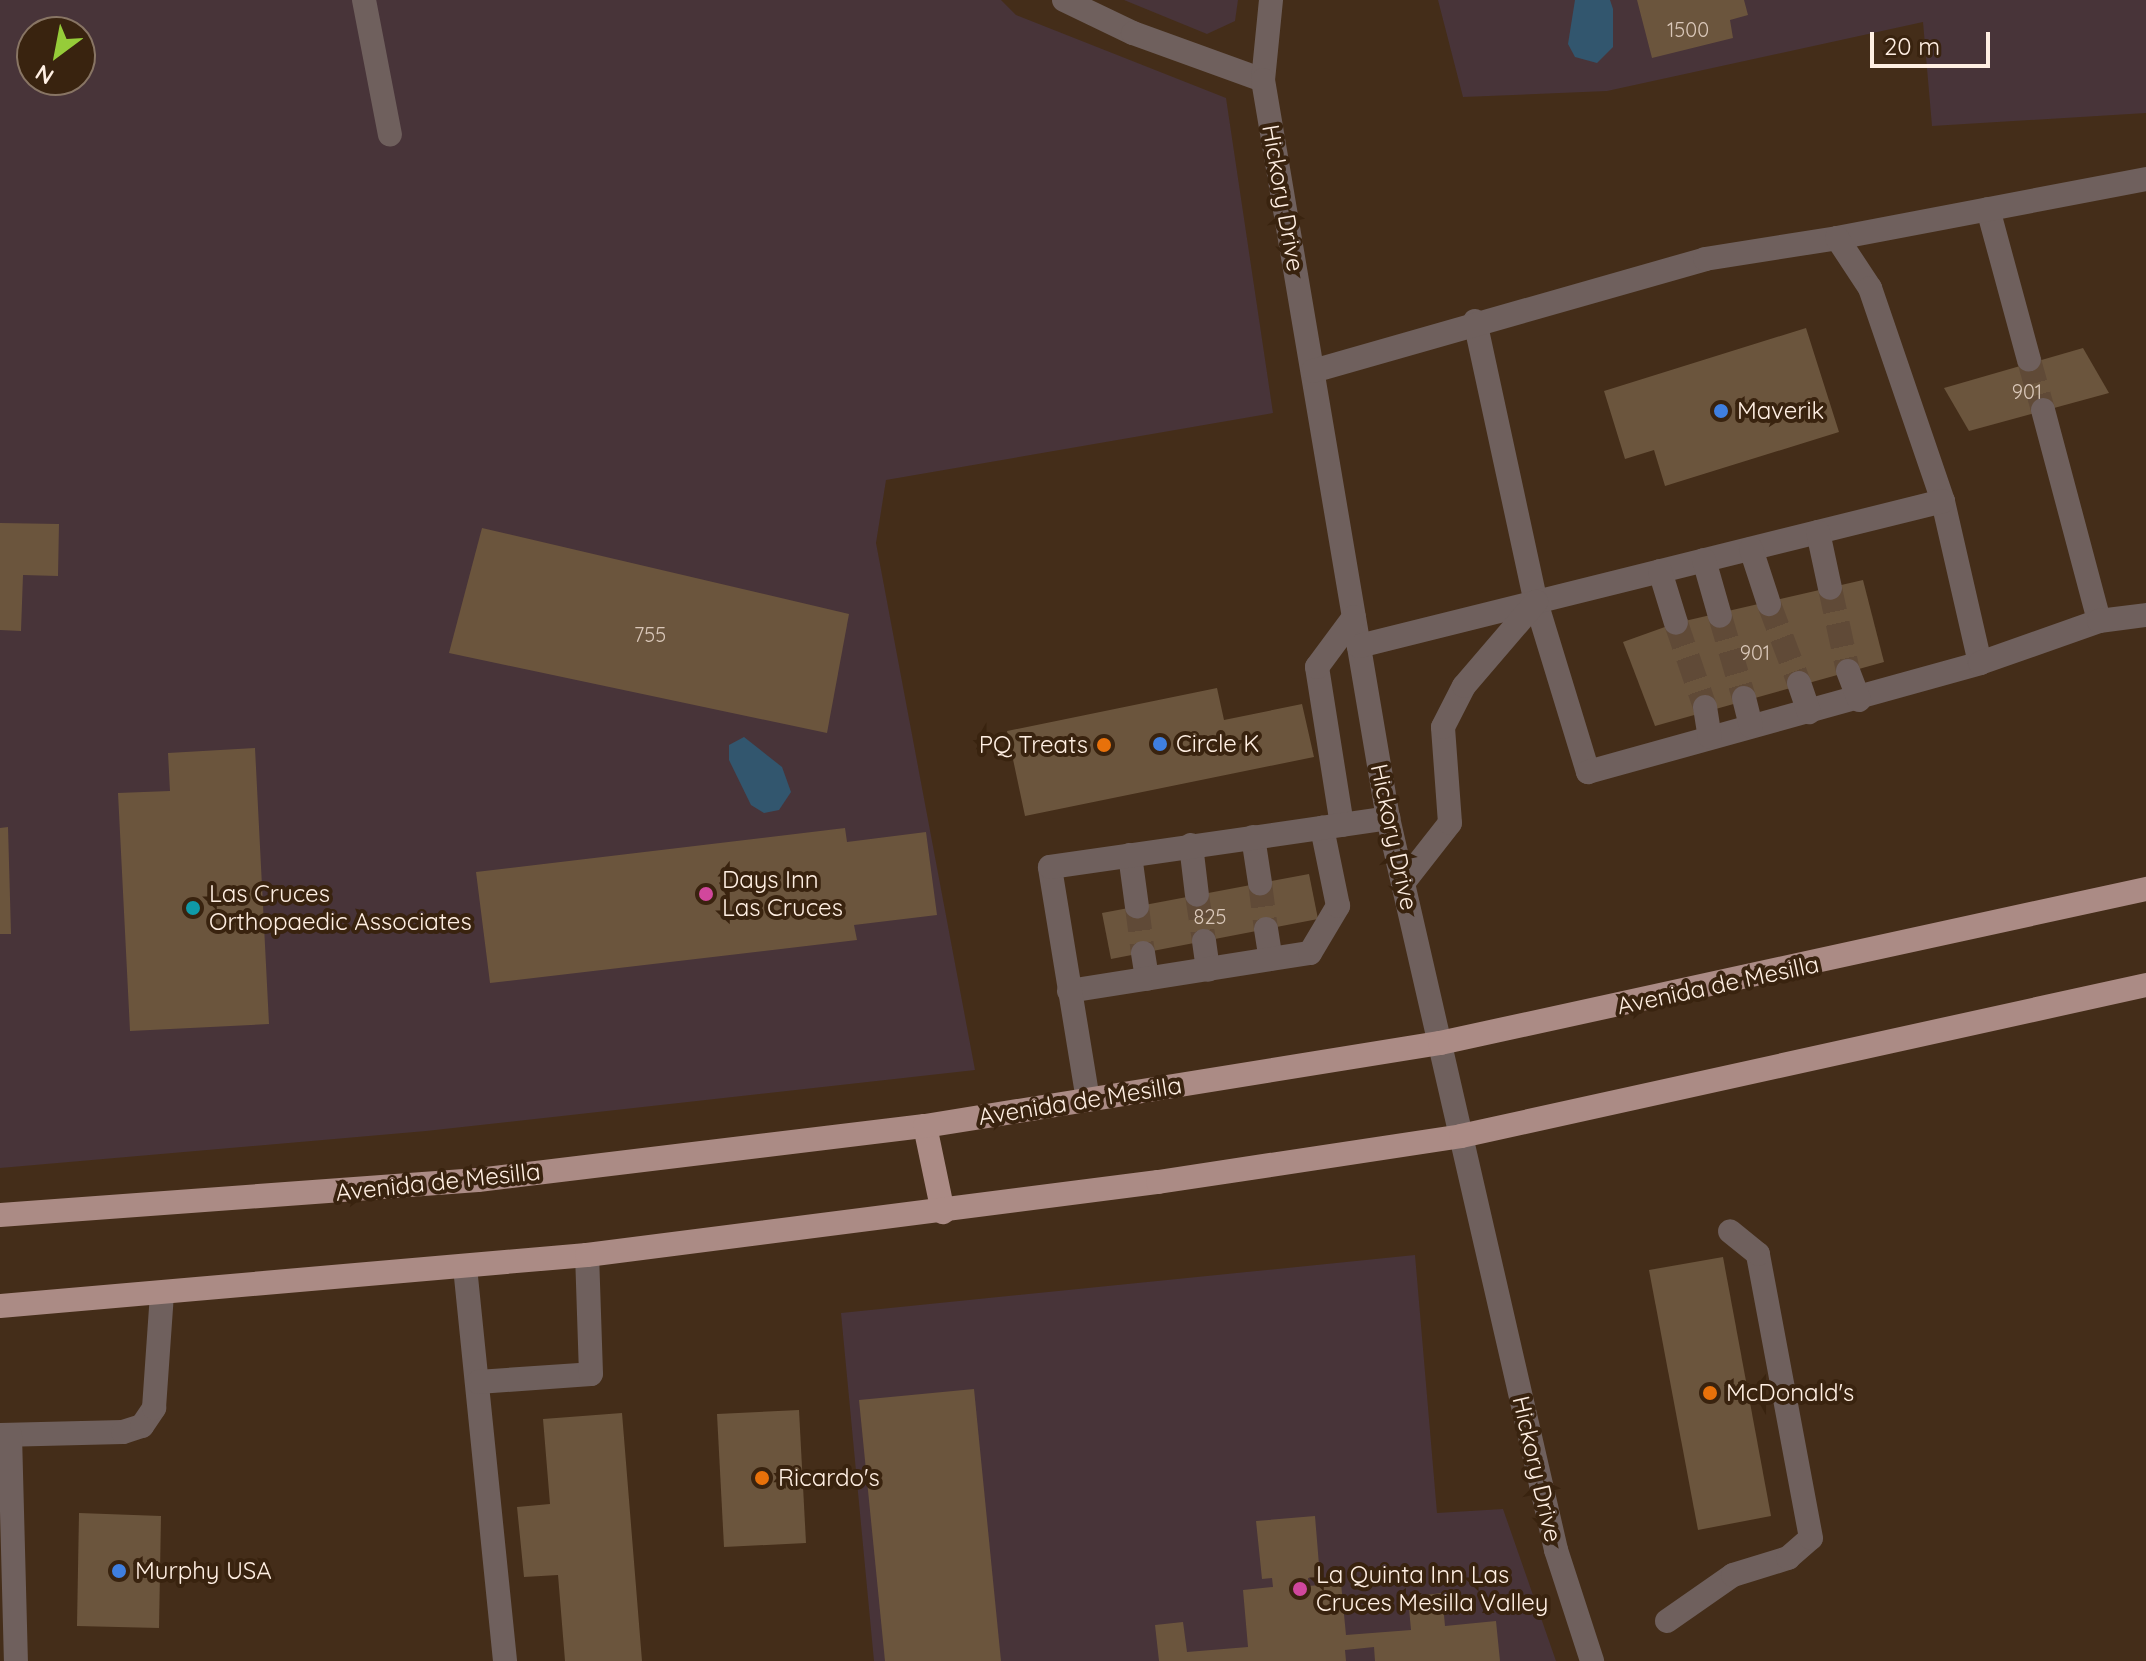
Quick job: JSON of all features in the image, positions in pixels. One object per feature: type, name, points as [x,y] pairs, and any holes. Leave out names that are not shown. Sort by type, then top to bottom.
[{"type":"main road","name":"Avenida de Mesilla","points":[[0,1215],[478,1180],[925,1126],[1440,1043],[2146,889]]},
{"type":"main road","points":[[0,1306],[587,1255],[943,1212],[1461,1136],[2146,985]]},
{"type":"main road","points":[[925,1126],[943,1212]]},
{"type":"street","points":[[364,0],[390,135]]},
{"type":"street","points":[[1064,0],[1146,39],[1263,80]]},
{"type":"street","name":"Hickory Drive","points":[[1271,0],[1263,80],[1388,818],[1556,1550],[1592,1661]]},
{"type":"street","points":[[1313,371],[1475,321],[1705,259],[1837,238],[2146,179]]},
{"type":"street","points":[[1988,209],[2029,360]]},
{"type":"street","points":[[1837,238],[1870,288],[1943,501],[1980,663]]},
{"type":"street","points":[[1475,321],[1536,602],[1588,772],[1751,726],[1859,700],[1980,663],[2099,621],[2146,615]]},
{"type":"street","points":[[2043,410],[2099,621]]},
{"type":"street","points":[[1359,646],[1943,501]]},
{"type":"street","points":[[1818,532],[1830,588]]},
{"type":"street","points":[[1751,549],[1769,604]]},
{"type":"street","points":[[1704,560],[1720,616]]},
{"type":"street","points":[[1660,571],[1676,623]]},
{"type":"street","points":[[1403,883],[1450,823],[1443,727],[1464,686],[1536,602]]},
{"type":"street","points":[[1069,991],[1310,953],[1338,906],[1317,667],[1354,617]]},
{"type":"street","points":[[1848,671],[1859,700]]},
{"type":"street","points":[[1799,683],[1809,712]]},
{"type":"street","points":[[1744,698],[1751,726]]},
{"type":"street","points":[[1705,707],[1710,737]]},
{"type":"street","points":[[1088,1100],[1050,867],[1388,818]]},
{"type":"street","points":[[1253,837],[1260,883]]},
{"type":"street","points":[[1191,845],[1197,895]]},
{"type":"street","points":[[1130,855],[1137,907]]},
{"type":"street","points":[[1266,929],[1271,959]]},
{"type":"street","points":[[1204,941],[1208,970]]},
{"type":"street","points":[[1143,953],[1147,979]]},
{"type":"street","points":[[1667,1621],[1733,1575],[1788,1558],[1811,1538],[1761,1265],[1758,1254],[1730,1231]]},
{"type":"street","points":[[478,1382],[591,1374],[587,1255]]},
{"type":"street","points":[[465,1267],[505,1661]]},
{"type":"street","points":[[10,1652],[5,1435],[123,1432],[142,1426],[154,1408],[162,1293]]},
{"type":"shaded area","points":[[0,0],[1001,0],[1016,15],[1226,98],[1273,413],[886,480],[876,543],[975,1070],[426,1131],[0,1168]]},
{"type":"shaded area","points":[[1124,0],[1238,0],[1235,21],[1207,34]]},
{"type":"shaded area","points":[[1438,0],[2146,0],[2146,113],[1932,126],[1923,22],[1607,91],[1463,97]]},
{"type":"shaded area","points":[[1415,1255],[1437,1513],[1503,1509],[1556,1661],[874,1661],[841,1313]]},
{"type":"water","points":[[1575,0],[1610,0],[1613,9],[1613,47],[1597,63],[1575,57],[1568,44]]},
{"type":"water","points":[[744,737],[782,767],[791,792],[779,810],[764,813],[751,805],[729,760],[729,745]]},
{"type":"building","points":[[1637,0],[1744,0],[1748,15],[1730,20],[1733,38],[1652,58]]},
{"type":"building","name":"Maverik","points":[[1806,328],[1839,432],[1665,486],[1654,450],[1625,459],[1604,391]]},
{"type":"building","points":[[2083,348],[2109,393],[1969,431],[1944,388]]},
{"type":"building","points":[[0,523],[59,524],[58,576],[23,575],[21,631],[0,630]]},
{"type":"building","points":[[482,528],[849,614],[827,733],[449,653]]},
{"type":"building","points":[[1863,580],[1884,662],[1655,726],[1623,642],[1676,623]]},
{"type":"building","name":"Circle K","points":[[1217,688],[1224,720],[1302,704],[1314,757],[1025,816],[1007,731]]},
{"type":"building","name":"Las Cruces Orthopaedic Associates","points":[[255,748],[269,1024],[130,1031],[118,793],[170,791],[168,753]]},
{"type":"building","points":[[8,827],[11,934],[0,934],[0,828]]},
{"type":"building","name":"Days Inn Las Cruces","points":[[845,828],[847,842],[926,832],[937,915],[854,925],[857,940],[490,983],[476,872]]},
{"type":"building","points":[[1309,874],[1318,919],[1111,959],[1102,913]]},
{"type":"building","name":"McDonald's","points":[[1723,1257],[1771,1516],[1698,1530],[1649,1270]]},
{"type":"building","points":[[974,1389],[1001,1661],[885,1661],[859,1400]]},
{"type":"building","name":"Ricardo's","points":[[799,1410],[806,1543],[724,1547],[717,1414]]},
{"type":"building","points":[[622,1413],[642,1661],[565,1661],[558,1575],[524,1577],[517,1507],[550,1504],[543,1419]]},
{"type":"building","name":"Murphy USA","points":[[79,1513],[161,1516],[159,1628],[77,1626]]},
{"type":"building","name":"La Quinta Inn Las Cruces Mesilla Valley","points":[[1315,1516],[1320,1577],[1308,1578],[1309,1586],[1341,1583],[1346,1635],[1411,1630],[1408,1597],[1442,1593],[1445,1626],[1496,1621],[1500,1661],[1375,1661],[1374,1647],[1345,1650],[1346,1661],[1159,1661],[1155,1625],[1183,1622],[1187,1652],[1248,1647],[1243,1590],[1273,1587],[1272,1578],[1262,1579],[1256,1521]]},
{"type":"tunnel","points":[[2029,360],[2043,410]]},
{"type":"tunnel","points":[[1830,588],[1848,671]]},
{"type":"tunnel","points":[[1769,604],[1799,683]]},
{"type":"tunnel","points":[[1720,616],[1744,698]]},
{"type":"tunnel","points":[[1676,623],[1705,707]]},
{"type":"tunnel","points":[[1260,883],[1266,929]]},
{"type":"tunnel","points":[[1197,895],[1204,941]]},
{"type":"tunnel","points":[[1137,907],[1143,953]]},
{"type":"place","name":"Maverik","points":[[1721,411]]},
{"type":"place","name":"Circle K","points":[[1160,744]]},
{"type":"place","name":"PQ Treats","points":[[1104,745]]},
{"type":"place","name":"Days Inn Las Cruces","points":[[706,894]]},
{"type":"place","name":"Las Cruces Orthopaedic Associates","points":[[193,908]]},
{"type":"place","name":"McDonald's","points":[[1710,1393]]},
{"type":"place","name":"Ricardo's","points":[[762,1478]]},
{"type":"place","name":"Murphy USA","points":[[119,1571]]},
{"type":"place","name":"La Quinta Inn Las Cruces Mesilla Valley","points":[[1300,1589]]}]
